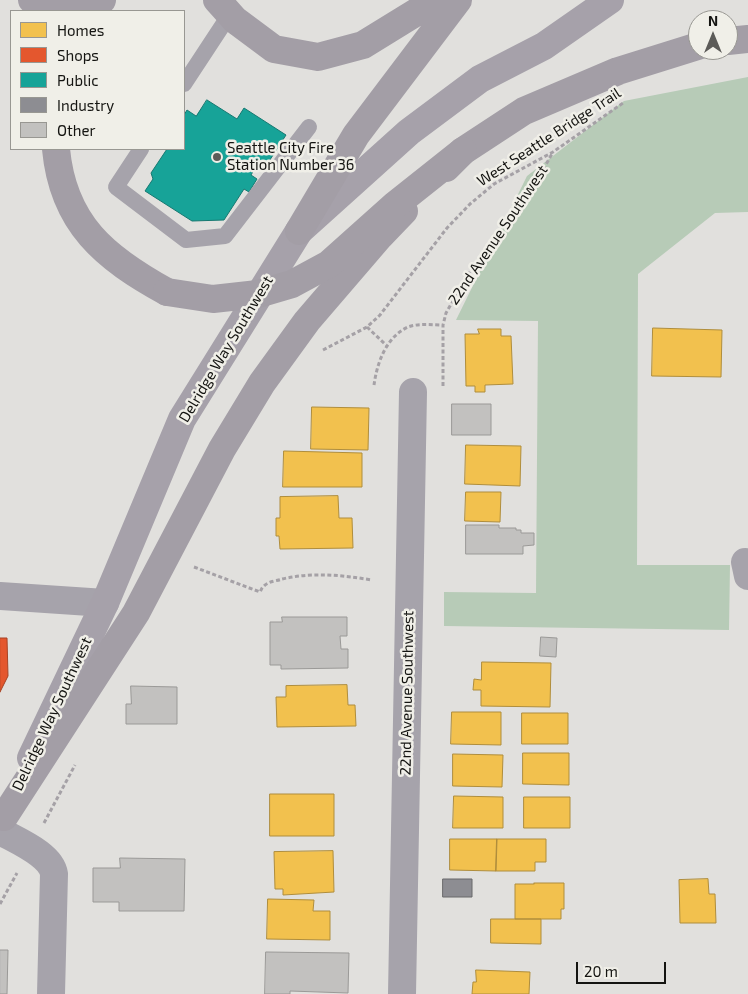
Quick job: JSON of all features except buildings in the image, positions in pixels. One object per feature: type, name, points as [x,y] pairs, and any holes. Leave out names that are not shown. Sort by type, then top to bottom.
[{"type":"highway","points":[[32,0],[43,10]]},
{"type":"highway","points":[[87,10],[102,0]]},
{"type":"highway","points":[[224,7],[235,20],[274,49],[318,57],[363,45],[436,0]]},
{"type":"highway","points":[[299,232],[356,135],[458,0]]},
{"type":"highway","points":[[56,150],[66,195],[84,230],[112,257],[138,276],[167,292],[213,299],[258,294],[292,284],[329,264],[395,205],[462,151],[524,111],[618,70],[688,49]]},
{"type":"highway","points":[[1,825],[136,613],[222,449],[262,383],[307,321],[380,236],[462,151]]},
{"type":"main road","name":"Delridge Way Southwest","points":[[1,825],[105,603],[182,419],[299,232],[409,132],[480,80],[544,46],[610,0]]},
{"type":"street","name":"22nd Avenue Southwest","points":[[402,994],[413,392]]},
{"type":"street","points":[[0,596],[105,603]]},
{"type":"street","points":[[1,825],[49,861],[53,867],[50,994]]},
{"type":"lane","points":[[185,82],[224,7]]},
{"type":"lane","points":[[140,150],[116,187],[186,240],[225,236],[309,127]]},
{"type":"path","name":"West Seattle Bridge Trail","points":[[387,346],[368,327],[380,315],[447,228],[470,204],[494,184],[553,152],[623,103]]},
{"type":"path","name":"22nd Avenue Southwest","points":[[443,392],[443,325],[446,313],[467,276],[539,177],[553,152]]},
{"type":"path","points":[[374,385],[376,372],[387,346],[397,334],[410,327],[443,325]]},
{"type":"path","points":[[188,565],[260,592],[264,585],[271,582],[300,575],[324,574],[372,580]]},
{"type":"path","points":[[0,904],[21,866]]},
{"type":"green space","points":[[748,77],[748,212],[715,213],[638,274],[637,565],[730,565],[729,630],[444,626],[444,592],[536,593],[538,321],[456,320],[527,176],[624,101]]},
{"type":"place","name":"Seattle City Fire Station Number 36","points":[[217,157]]}]
